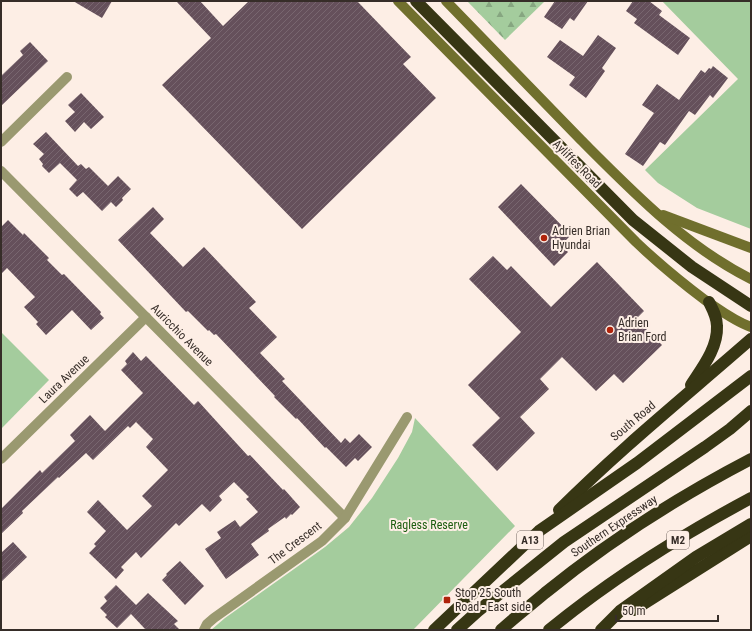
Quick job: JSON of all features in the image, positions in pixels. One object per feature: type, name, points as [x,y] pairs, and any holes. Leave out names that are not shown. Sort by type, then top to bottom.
[{"type":"highway","points":[[416,1],[633,220],[692,267],[751,306]]},
{"type":"highway","points":[[680,401],[706,363],[715,338],[717,326],[709,302]]},
{"type":"highway","name":"South Road","points":[[434,630],[539,531],[603,466],[751,339]]},
{"type":"highway","name":"South Road","points":[[539,531],[637,462],[751,376]]},
{"type":"highway","points":[[457,630],[478,611],[564,542],[711,443],[751,411]]},
{"type":"highway","name":"Southern Expressway","points":[[501,630],[566,576],[625,534],[709,482],[751,459]]},
{"type":"highway","name":"M2","points":[[549,630],[607,586],[662,549],[751,498]]},
{"type":"highway","points":[[601,630],[626,606],[696,557],[751,524]]},
{"type":"highway","points":[[601,630],[751,536]]},
{"type":"main road","name":"Ayliffes Road","points":[[398,1],[636,242],[662,266],[709,302],[734,319],[751,327]]},
{"type":"main road","name":"Ayliffes Road","points":[[446,1],[627,187],[692,243],[712,257],[751,279]]},
{"type":"main road","points":[[654,211],[751,248]]},
{"type":"street","points":[[1,142],[67,77]]},
{"type":"street","name":"Auricchio Avenue","points":[[1,171],[345,518]]},
{"type":"street","name":"Laura Avenue","points":[[1,459],[146,317]]},
{"type":"street","name":"The Crescent","points":[[204,630],[207,624],[214,618],[322,541],[345,518],[407,417]]},
{"type":"green space","points":[[467,1],[545,1],[505,40]]},
{"type":"green space","points":[[662,1],[751,1],[751,229],[697,208],[658,183],[645,170],[738,79]]},
{"type":"green space","points":[[1,332],[49,380],[1,429]]},
{"type":"green space","name":"Ragless Reserve","points":[[415,418],[515,526],[413,630],[211,630],[225,618],[325,547],[349,527],[372,498],[398,458],[412,432]]},
{"type":"building","points":[[73,1],[112,1],[102,18]]},
{"type":"building","points":[[176,1],[200,1],[223,26],[249,1],[357,1],[411,57],[403,64],[436,98],[302,229],[162,85],[211,38]]},
{"type":"building","points":[[555,1],[588,1],[574,21],[570,18],[562,29],[544,17]]},
{"type":"building","points":[[633,1],[649,1],[662,11],[659,15],[690,38],[678,55],[634,23],[637,19],[626,11]]},
{"type":"building","points":[[598,35],[616,48],[602,68],[605,71],[586,98],[569,85],[575,77],[547,57],[560,40],[583,56]]},
{"type":"building","points":[[30,42],[48,61],[1,106],[1,76],[23,55],[20,51]]},
{"type":"building","points":[[713,66],[728,78],[713,98],[710,95],[695,115],[689,111],[665,145],[660,142],[643,166],[625,154],[654,113],[642,105],[657,84],[679,100],[701,70],[705,73]]},
{"type":"building","points":[[81,93],[104,117],[91,129],[84,122],[75,132],[65,121],[75,112],[68,105]]},
{"type":"building","points":[[46,132],[78,166],[81,164],[86,169],[89,167],[108,186],[118,176],[131,189],[122,198],[123,200],[116,207],[111,202],[102,211],[83,192],[77,197],[69,189],[77,180],[60,163],[49,173],[42,166],[43,164],[39,159],[44,154],[33,144]]},
{"type":"building","points":[[521,184],[571,235],[561,245],[568,252],[554,266],[498,207]]},
{"type":"building","points":[[153,207],[164,219],[150,233],[183,267],[204,247],[256,302],[249,308],[277,337],[260,353],[285,379],[282,381],[341,443],[345,438],[350,443],[359,434],[372,447],[358,461],[355,458],[346,467],[326,447],[325,448],[297,418],[296,419],[274,397],[275,396],[216,334],[214,335],[209,330],[208,331],[188,311],[186,312],[118,240]]},
{"type":"building","points":[[8,220],[23,235],[24,233],[49,258],[47,260],[62,275],[64,274],[101,312],[100,314],[104,318],[91,330],[72,310],[46,335],[36,324],[38,322],[24,307],[35,297],[7,268],[1,274],[1,227]]},
{"type":"building","points":[[493,256],[507,270],[511,266],[551,307],[597,262],[644,311],[636,319],[662,345],[623,383],[614,374],[596,391],[562,357],[540,379],[549,389],[520,417],[535,433],[497,471],[472,445],[500,418],[468,385],[521,332],[469,279]]},
{"type":"building","points":[[133,352],[141,361],[146,356],[194,405],[198,401],[248,456],[250,455],[300,507],[292,515],[291,514],[286,519],[285,517],[268,529],[269,531],[251,544],[259,555],[226,579],[205,549],[221,538],[217,532],[235,520],[240,527],[258,512],[246,499],[249,497],[234,482],[219,496],[222,500],[210,512],[202,504],[179,526],[176,523],[141,558],[136,552],[121,567],[124,570],[116,579],[89,553],[96,546],[94,544],[106,531],[87,512],[98,500],[127,530],[152,506],[142,496],[168,470],[146,447],[153,439],[136,422],[130,428],[128,426],[93,460],[86,453],[22,511],[23,513],[1,534],[1,509],[40,470],[42,473],[75,441],[70,435],[90,415],[105,431],[143,393],[121,370],[127,364],[125,361]]},
{"type":"building","points":[[13,542],[27,557],[1,582],[1,553]]},
{"type":"building","points":[[180,561],[204,586],[185,605],[162,580],[167,575],[166,574]]},
{"type":"building","points":[[116,585],[136,605],[148,593],[178,621],[174,624],[180,630],[146,630],[131,614],[117,628],[105,617],[107,615],[100,608],[107,601],[104,597]]},
{"type":"place","name":"Adrien Brian Hyundai","points":[[544,238]]},
{"type":"place","name":"Adrien Brian Ford","points":[[610,330]]},
{"type":"place","name":"Stop 25 South Road - East side","points":[[447,600]]}]
